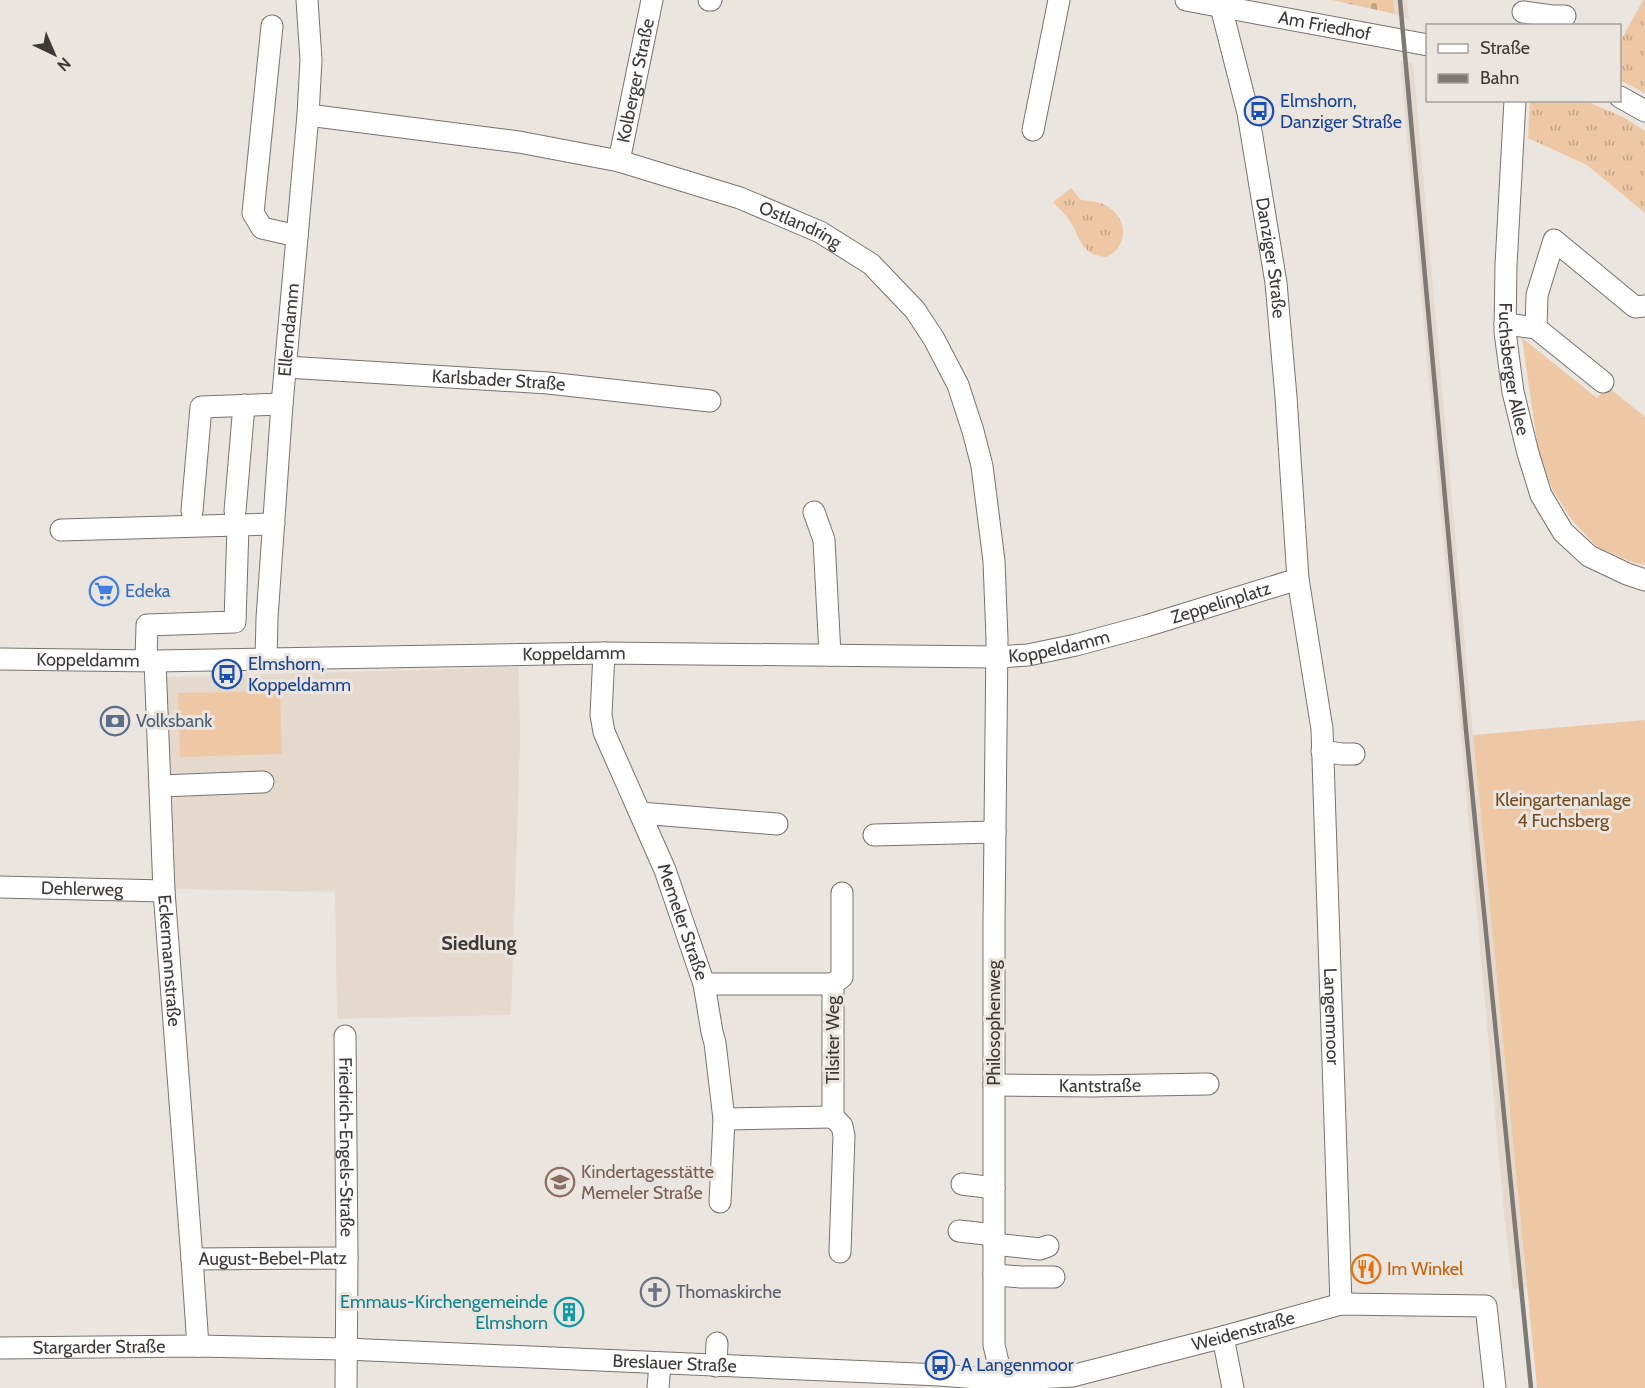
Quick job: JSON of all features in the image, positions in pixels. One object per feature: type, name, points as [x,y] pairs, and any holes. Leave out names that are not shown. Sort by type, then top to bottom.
[{"type":"street","name":"Ellerndamm","points":[[266,659],[282,404],[308,115],[311,60],[307,0]]},
{"type":"street","name":"Kolberger Straße","points":[[619,161],[652,0]]},
{"type":"street","points":[[1034,130],[1059,0]]},
{"type":"street","name":"Am Friedhof","points":[[1186,0],[1426,45]]},
{"type":"street","name":"Danziger Straße","points":[[1221,7],[1248,113],[1276,283],[1293,514]]},
{"type":"street","points":[[1523,13],[1565,16]]},
{"type":"street","points":[[272,26],[253,213],[262,228],[297,236]]},
{"type":"street","points":[[1621,97],[1645,111]]},
{"type":"street","name":"Fuchsberger Allee","points":[[1515,102],[1505,324],[1513,392],[1528,453],[1541,495],[1563,532],[1588,556],[1645,580]]},
{"type":"street","name":"Ostlandring","points":[[308,115],[519,142],[619,161],[740,198],[820,231],[871,264],[915,310],[934,339],[958,385],[974,431],[982,466],[993,561],[996,657]]},
{"type":"street","points":[[1536,328],[1537,295],[1554,240],[1635,306],[1645,306]]},
{"type":"street","points":[[1505,324],[1536,328],[1603,382]]},
{"type":"street","name":"Karlsbader Straße","points":[[286,367],[548,383],[710,401]]},
{"type":"street","points":[[192,511],[201,407],[282,404]]},
{"type":"street","points":[[237,518],[244,405]]},
{"type":"street","points":[[814,512],[824,540],[830,655]]},
{"type":"street","name":"Zeppelinplatz","points":[[1293,514],[1298,579],[1322,729]]},
{"type":"street","points":[[61,531],[237,518],[274,525]]},
{"type":"street","name":"Eckermannstraße","points":[[192,1259],[164,891],[160,786],[147,625],[235,622],[237,518]]},
{"type":"street","name":"Zeppelinplatz","points":[[1146,626],[1298,579]]},
{"type":"street","name":"Koppeldamm","points":[[0,659],[151,661],[604,653],[996,657],[1028,655],[1146,626]]},
{"type":"street","name":"Memeler Straße","points":[[604,653],[601,715],[604,732],[665,870],[704,984],[715,1043],[724,1119],[720,1202]]},
{"type":"street","name":"Philosophenweg","points":[[996,657],[994,1345],[1003,1384]]},
{"type":"street","name":"Langenmoor","points":[[1322,729],[1341,1304]]},
{"type":"street","points":[[1322,751],[1353,754]]},
{"type":"street","points":[[160,786],[263,782]]},
{"type":"street","points":[[640,813],[777,824]]},
{"type":"street","points":[[874,835],[995,832]]},
{"type":"street","name":"Dehlerweg","points":[[0,886],[164,891]]},
{"type":"street","points":[[833,984],[842,977],[842,893]]},
{"type":"street","name":"Tilsiter Weg","points":[[704,984],[833,984],[833,1117]]},
{"type":"street","name":"Friedrich-Engels-Straße","points":[[345,1036],[346,1258]]},
{"type":"street","name":"Kantstraße","points":[[994,1085],[1208,1084]]},
{"type":"street","points":[[724,1119],[833,1117],[842,1126],[844,1136],[840,1252]]},
{"type":"street","points":[[962,1184],[994,1188]]},
{"type":"street","points":[[959,1231],[1040,1249],[1048,1246]]},
{"type":"street","name":"August-Bebel-Platz","points":[[198,1346],[192,1259],[346,1258],[346,1349]]},
{"type":"street","points":[[994,1275],[1054,1277]]},
{"type":"street","name":"Weidenstraße","points":[[1003,1384],[1072,1376],[1341,1304],[1486,1306],[1495,1388]]},
{"type":"street","points":[[1223,1337],[1233,1388]]},
{"type":"street","points":[[716,1366],[717,1343]]},
{"type":"street","points":[[198,1346],[346,1349],[346,1388]]},
{"type":"street","name":"Stargarder Straße","points":[[0,1348],[198,1346]]},
{"type":"street","name":"Breslauer Straße","points":[[346,1349],[940,1375],[1003,1384]]},
{"type":"street","points":[[658,1388],[660,1363]]},
{"type":"shaded area","points":[[1393,0],[1407,0],[1409,20],[1395,14]]},
{"type":"shaded area","points":[[1400,61],[1413,63],[1473,735],[1527,1287],[1513,1289],[1504,1214]]},
{"type":"shaded area","points":[[519,667],[520,743],[511,1015],[337,1019],[335,892],[171,889],[161,677]]},
{"type":"green space","points":[[1332,0],[1393,0],[1395,14]]},
{"type":"green space","points":[[1645,0],[1645,93],[1621,81],[1621,40]]},
{"type":"green space","points":[[1530,102],[1588,102],[1623,117],[1645,131],[1645,213],[1587,165],[1528,138]]},
{"type":"green space","points":[[1071,188],[1081,200],[1098,202],[1113,210],[1121,222],[1123,235],[1121,242],[1108,256],[1097,255],[1085,248],[1072,224],[1053,202]]},
{"type":"green space","points":[[1522,338],[1597,398],[1607,386],[1645,417],[1645,565],[1597,547],[1572,520],[1552,489],[1538,448]]},
{"type":"green space","points":[[280,691],[282,754],[180,757],[178,693]]},
{"type":"green space","name":"Kleingartenanlage 4 Fuchsberg","points":[[1645,720],[1645,1388],[1537,1388],[1473,735]]},
{"type":"railway","points":[[1400,0],[1466,730],[1531,1388]]},
{"type":"place","name":"Elmshorn, Danziger Straße","points":[[1259,111]]},
{"type":"place","name":"Edeka","points":[[104,591]]},
{"type":"place","name":"Elmshorn, Koppeldamm","points":[[227,674]]},
{"type":"place","name":"Volksbank","points":[[115,721]]},
{"type":"place","name":"Kindertagesstätte Memeler Straße","points":[[560,1182]]},
{"type":"place","name":"Im Winkel","points":[[1366,1269]]},
{"type":"place","name":"Thomaskirche","points":[[655,1292]]},
{"type":"place","name":"Emmaus-Kirchengemeinde Elmshorn","points":[[569,1312]]},
{"type":"place","name":"A Langenmoor","points":[[940,1365]]},
{"type":"district","name":"Siedlung","points":[[479,943]]}]
